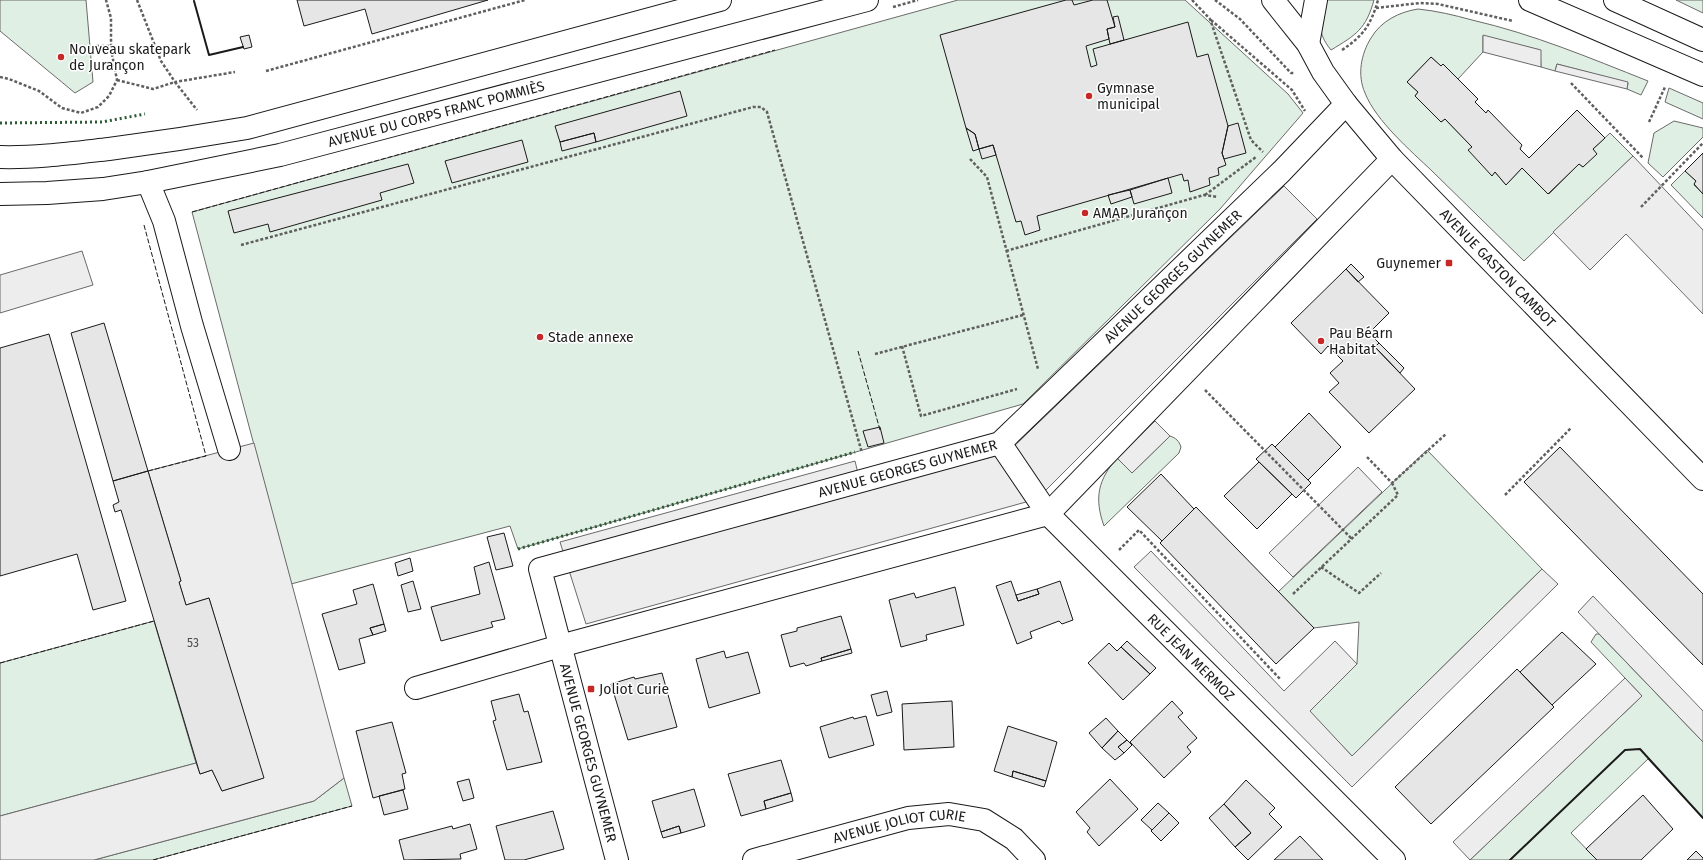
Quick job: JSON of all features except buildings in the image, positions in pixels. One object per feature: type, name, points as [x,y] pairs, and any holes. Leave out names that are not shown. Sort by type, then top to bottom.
[{"type":"street","points":[[0,157],[22,157],[81,152],[177,140],[247,128],[720,0]]},
{"type":"street","name":"AVENUE DU CORPS FRANC POMMIÈS","points":[[0,194],[96,189],[148,182],[280,156],[867,0]]},
{"type":"street","name":"AVENUE GASTON CAMBOT","points":[[1273,0],[1308,44],[1324,72],[1346,104],[1392,159],[1703,479]]},
{"type":"street","points":[[1308,44],[1316,0]]},
{"type":"street","points":[[1530,0],[1703,75]]},
{"type":"street","points":[[1615,0],[1703,40]]},
{"type":"street","name":"AVENUE GEORGES GUYNEMER","points":[[617,860],[540,569],[1000,443],[1282,171],[1346,104]]},
{"type":"street","points":[[1048,514],[1392,159]]},
{"type":"street","points":[[148,182],[164,221],[192,326],[229,449]]},
{"type":"street","name":"RUE JEAN MERMOZ","points":[[1000,443],[1048,514],[1394,860]]},
{"type":"street","name":"AVENUE GEORGES GUYNEMER","points":[[416,688],[560,646],[1048,514]]},
{"type":"street","name":"AVENUE JOLIOT CURIE","points":[[754,860],[908,818],[949,814],[984,820],[1014,839],[1034,860]]},
{"type":"path","points":[[0,77],[10,79],[39,91],[62,108],[81,113],[98,107],[109,96],[117,80],[111,46],[111,18],[106,0]]},
{"type":"path","points":[[137,0],[161,61],[200,114]]},
{"type":"path","points":[[266,71],[525,0]]},
{"type":"path","points":[[1192,0],[1210,19],[1292,90],[1318,133]]},
{"type":"path","points":[[1215,0],[1240,19],[1291,73],[1298,72]]},
{"type":"path","points":[[1340,52],[1356,41],[1365,31],[1373,17],[1378,0]]},
{"type":"path","points":[[1376,8],[1420,3],[1438,4],[1518,22]]},
{"type":"path","points":[[1204,196],[1263,152],[1251,140],[1210,19]]},
{"type":"path","points":[[96,46],[111,46]]},
{"type":"path","points":[[117,80],[153,90],[175,82],[235,72]]},
{"type":"path","points":[[1571,83],[1643,158]]},
{"type":"path","points":[[1649,122],[1667,83]]},
{"type":"path","points":[[241,245],[746,109],[761,107],[767,112],[869,479]]},
{"type":"path","points":[[1641,207],[1703,143]]},
{"type":"path","points":[[970,159],[987,177],[1046,399]]},
{"type":"path","points":[[1006,251],[1204,196],[1252,200]]},
{"type":"path","points":[[875,354],[1023,314]]},
{"type":"path","points":[[902,346],[921,416],[1019,389]]},
{"type":"path","points":[[1186,371],[1352,539]]},
{"type":"path","points":[[1505,495],[1571,428]]},
{"type":"path","points":[[1392,483],[1446,434]]},
{"type":"path","points":[[1293,594],[1398,495],[1392,483],[1367,457]]},
{"type":"path","points":[[1101,567],[1139,530],[1281,680]]},
{"type":"path","points":[[1321,568],[1359,592],[1381,573]]},
{"type":"green space","name":"Nouveau skatepark de Jurançon","points":[[0,0],[86,0],[93,82],[75,93],[0,31]]},
{"type":"green space","points":[[958,0],[1185,0],[1288,94],[1303,113],[1220,209],[1023,404],[518,549],[510,526],[291,584],[192,212]]},
{"type":"green space","points":[[1323,0],[1374,0],[1367,18],[1359,30],[1331,50],[1323,38],[1320,26]]},
{"type":"green space","points":[[1676,0],[1703,0],[1703,13]]},
{"type":"green space","points":[[1418,9],[1452,15],[1517,32],[1561,47],[1648,81],[1641,95],[1627,89],[1628,83],[1557,64],[1555,71],[1541,67],[1540,50],[1483,36],[1483,52],[1458,79],[1444,65],[1441,66],[1431,57],[1407,82],[1418,92],[1415,96],[1441,122],[1445,119],[1472,147],[1492,175],[1495,172],[1506,185],[1522,168],[1549,194],[1579,164],[1583,167],[1596,154],[1593,149],[1610,133],[1633,156],[1524,261],[1385,125],[1370,104],[1365,93],[1361,79],[1361,65],[1371,38],[1385,22],[1391,18],[1404,12]]},
{"type":"green space","points":[[1669,88],[1703,103],[1703,119],[1665,102]]},
{"type":"green space","points":[[1674,121],[1703,128],[1703,137],[1663,177],[1648,163],[1654,133]]},
{"type":"green space","points":[[1685,171],[1696,181],[1694,185],[1703,194],[1703,218],[1671,185]]},
{"type":"green space","points":[[1170,436],[1176,439],[1179,443],[1181,447],[1179,453],[1104,526],[1099,507],[1099,498],[1102,482],[1111,466],[1117,458],[1132,473]]},
{"type":"green space","points":[[1427,450],[1542,569],[1352,756],[1309,711],[1357,664],[1359,622],[1314,628],[1278,592]]},
{"type":"green space","points":[[154,621],[196,763],[0,816],[0,663]]},
{"type":"green space","points":[[1596,634],[1599,634],[1703,742],[1703,818],[1648,759],[1571,833],[1597,860],[1470,860],[1642,696],[1591,642]]},
{"type":"green space","points":[[344,778],[352,806],[153,860],[94,860],[314,801]]},
{"type":"shaded area","points":[[1483,35],[1541,50],[1541,67],[1483,52]]},
{"type":"shaded area","points":[[1557,64],[1628,82],[1627,89],[1555,71]]},
{"type":"shaded area","points":[[1633,156],[1703,230],[1703,314],[1626,234],[1590,270],[1553,232]]},
{"type":"shaded area","points":[[1284,186],[1317,219],[1046,490],[1026,502],[586,624],[560,542],[855,461],[862,490],[1007,453]]},
{"type":"shaded area","points":[[82,251],[93,285],[0,313],[0,275]]},
{"type":"shaded area","points":[[1155,421],[1170,436],[1132,473],[1117,458]]},
{"type":"shaded area","points":[[254,443],[344,778],[314,801],[94,860],[0,860],[0,816],[196,763],[200,774],[212,770],[222,791],[263,778],[209,598],[186,605],[179,582],[181,581],[148,471]]},
{"type":"shaded area","points":[[1358,467],[1382,492],[1293,577],[1269,553]]},
{"type":"shaded area","points":[[1151,551],[1284,691],[1335,641],[1357,664],[1310,711],[1352,756],[1542,569],[1558,584],[1352,787],[1134,567]]},
{"type":"shaded area","points":[[1593,596],[1703,711],[1703,742],[1578,612]]},
{"type":"shaded area","points":[[1625,678],[1642,696],[1470,860],[1453,842]]},
{"type":"hedge","points":[[0,123],[102,122],[145,114]]},
{"type":"hedge","points":[[518,549],[855,452]]},
{"type":"fence","points":[[192,212],[775,50]]},
{"type":"fence","points":[[144,225],[206,456],[148,471]]},
{"type":"fence","points":[[858,351],[880,430]]},
{"type":"fence","points":[[0,663],[154,621]]},
{"type":"fence","points":[[153,860],[352,806]]},
{"type":"wall","points":[[194,1],[209,55],[243,47]]},
{"type":"wall","points":[[1510,860],[1625,750],[1640,749],[1703,818]]},
{"type":"place","name":"Nouveau skatepark de Jurançon","points":[[61,57]]},
{"type":"place","name":"Gymnase municipal","points":[[1089,96]]},
{"type":"place","name":"AMAP Jurançon","points":[[1085,213]]},
{"type":"place","name":"Guynemer","points":[[1449,263]]},
{"type":"place","name":"Stade annexe","points":[[540,337]]},
{"type":"place","name":"Pau Béarn Habitat","points":[[1321,341]]},
{"type":"place","name":"Joliot Curie","points":[[591,689]]}]
